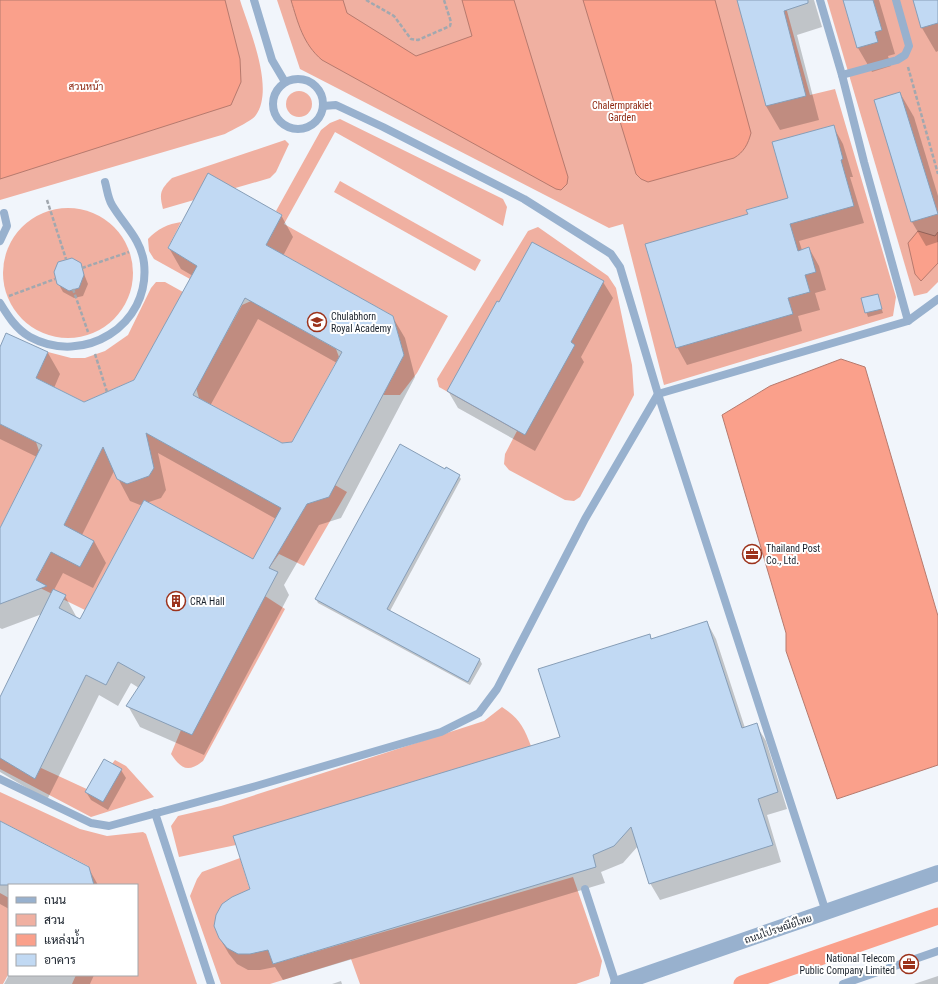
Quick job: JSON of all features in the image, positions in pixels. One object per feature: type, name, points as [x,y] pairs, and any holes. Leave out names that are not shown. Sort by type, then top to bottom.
[{"type":"street","name":"ถนนไปรษณีย์ไทย","points":[[617,984],[938,873]]},
{"type":"lane","points":[[254,0],[272,60],[285,82]]},
{"type":"lane","points":[[820,0],[908,321]]},
{"type":"lane","points":[[842,76],[897,60],[905,54],[909,46],[896,0]]},
{"type":"lane","points":[[297,79],[313,83],[323,97],[324,106],[320,117],[311,126],[303,129],[287,127],[275,115],[273,108],[276,91],[285,82],[297,79]]},
{"type":"lane","points":[[324,106],[336,105],[524,199],[611,254],[620,267],[658,394],[826,912]]},
{"type":"lane","points":[[0,303],[11,321],[29,336],[51,345],[75,347],[99,341],[119,328],[134,310],[143,287],[144,263],[136,238],[111,204],[105,182]]},
{"type":"lane","points":[[0,241],[7,226],[4,213]]},
{"type":"lane","points":[[0,779],[91,823],[109,826],[256,786],[441,732],[479,713],[497,689],[585,520],[658,394],[908,321],[938,299]]},
{"type":"lane","points":[[155,813],[211,984]]},
{"type":"lane","points":[[585,889],[617,984]]},
{"type":"lane","points":[[843,984],[938,951]]},
{"type":"path","points":[[366,0],[394,16],[406,34],[411,39],[418,40],[450,26],[451,22],[444,0]]},
{"type":"path","points":[[905,54],[938,174]]},
{"type":"path","points":[[47,200],[66,259]]},
{"type":"path","points":[[82,268],[139,248]]},
{"type":"path","points":[[7,296],[55,279]]},
{"type":"green space","name":"สวนหน้า","points":[[0,0],[240,0],[254,42],[262,74],[263,90],[261,103],[256,115],[246,123],[225,134],[0,200]]},
{"type":"green space","name":"Chalermprakiet Garden","points":[[277,0],[784,0],[810,95],[835,89],[896,297],[893,316],[664,385],[623,224],[609,228],[300,69]]},
{"type":"green space","points":[[827,0],[938,0],[938,282],[927,293],[914,296]]},
{"type":"green space","points":[[299,91],[309,94],[312,104],[309,114],[299,117],[289,114],[286,104],[289,94]]},
{"type":"green space","points":[[340,119],[503,199],[507,207],[503,226],[335,132],[284,224],[448,316],[417,373],[400,395],[383,395],[404,355],[393,316],[266,245],[282,215],[276,211],[321,130],[330,123]]},
{"type":"green space","points":[[285,140],[289,144],[276,172],[270,178],[163,209],[161,195],[163,189],[172,178]]},
{"type":"green space","points":[[340,181],[481,260],[475,271],[334,192]]},
{"type":"green space","points":[[74,208],[93,213],[114,227],[128,248],[132,260],[132,286],[128,298],[114,319],[93,333],[81,337],[62,338],[43,333],[22,319],[8,298],[4,286],[3,267],[8,248],[22,227],[43,213],[55,209]]},
{"type":"green space","points":[[181,222],[168,248],[197,266],[190,279],[154,259],[149,251],[148,239],[151,235],[172,224]]},
{"type":"green space","points":[[538,227],[608,276],[616,288],[632,365],[634,395],[580,497],[574,501],[565,500],[509,470],[504,464],[505,454],[517,431],[439,387],[437,379],[528,231]]},
{"type":"green space","points":[[156,282],[165,282],[183,292],[134,380],[84,402],[36,378],[48,352],[71,358],[85,358],[105,351],[128,335],[151,288]]},
{"type":"green space","points":[[251,301],[336,349],[339,357],[292,442],[282,443],[199,398],[196,388],[242,305]]},
{"type":"green space","points":[[0,424],[36,442],[39,451],[0,528]]},
{"type":"green space","points":[[146,433],[285,510],[335,485],[347,492],[304,566],[279,554],[269,568],[144,500],[85,610],[34,585],[103,447]]},
{"type":"green space","points":[[265,596],[285,609],[203,761],[193,767],[185,768],[178,763],[171,754],[181,730]]},
{"type":"green space","points":[[502,707],[517,719],[526,733],[531,746],[236,845],[179,857],[171,826],[178,816],[221,806],[484,721]]},
{"type":"green space","points":[[0,749],[91,791],[115,760],[126,766],[154,797],[91,817],[0,769]]},
{"type":"green space","points":[[0,792],[80,829],[107,836],[143,832],[146,834],[197,984],[72,984],[76,976],[138,976],[138,884],[94,884],[88,866],[0,821]]},
{"type":"green space","points":[[240,858],[273,964],[573,877],[602,961],[599,976],[576,984],[360,984],[351,959],[270,984],[221,984],[190,896],[197,879],[202,872]]},
{"type":"green space","points":[[0,893],[8,897],[8,975],[3,984],[0,984]]},
{"type":"water","name":"สวนหน้า","points":[[0,0],[225,0],[240,59],[241,82],[231,105],[0,179]]},
{"type":"water","points":[[291,0],[343,0],[347,13],[416,56],[472,36],[462,0],[514,0],[568,177],[567,184],[561,190],[556,189],[322,60],[310,47],[302,33]]},
{"type":"water","points":[[583,0],[715,0],[751,133],[743,150],[734,158],[648,182],[641,179],[636,174]]},
{"type":"water","points":[[918,231],[935,236],[938,232],[938,263],[921,281],[915,274],[908,243]]},
{"type":"water","points":[[841,359],[865,367],[938,616],[938,765],[837,799],[786,651],[786,633],[722,415],[770,386]]},
{"type":"building","points":[[737,0],[808,0],[808,3],[784,11],[806,96],[766,106]]},
{"type":"building","points":[[843,0],[873,0],[882,30],[875,32],[878,42],[857,48]]},
{"type":"building","points":[[913,0],[938,0],[938,23],[921,28]]},
{"type":"building","points":[[900,92],[938,214],[911,222],[874,100]]},
{"type":"building","points":[[834,125],[843,159],[841,160],[854,206],[790,224],[798,251],[809,247],[816,272],[805,275],[810,292],[788,298],[793,314],[676,348],[645,244],[748,214],[746,210],[788,198],[772,142]]},
{"type":"building","points":[[208,173],[282,215],[266,245],[393,316],[404,355],[329,497],[307,504],[269,568],[278,572],[192,735],[126,706],[145,677],[118,662],[106,685],[86,675],[35,779],[0,758],[0,697],[53,589],[66,595],[59,608],[80,619],[144,500],[253,559],[281,508],[146,433],[154,468],[149,476],[127,484],[117,479],[103,447],[64,525],[94,541],[80,567],[51,552],[36,580],[47,586],[0,604],[0,528],[42,445],[0,424],[0,347],[6,333],[48,352],[36,378],[84,402],[134,380],[197,266],[168,248]],"holes":[[[245,298],[342,352],[292,442],[282,443],[193,395]]]},
{"type":"building","points":[[532,242],[604,281],[571,342],[575,345],[525,435],[447,391]]},
{"type":"building","points":[[72,258],[81,263],[84,275],[79,288],[69,291],[57,284],[54,272],[58,262]]},
{"type":"building","points":[[878,294],[882,309],[865,313],[861,298]]},
{"type":"building","points":[[400,444],[445,469],[446,467],[460,475],[387,609],[480,659],[468,682],[315,599]]},
{"type":"building","points":[[707,621],[742,728],[757,723],[778,792],[758,799],[773,845],[649,884],[631,827],[614,846],[593,855],[596,867],[273,964],[268,950],[250,954],[238,954],[227,948],[219,938],[214,926],[216,915],[222,904],[232,897],[250,889],[233,836],[560,737],[538,669],[650,634],[651,639]]},
{"type":"building","points":[[104,759],[122,769],[103,802],[85,792]]},
{"type":"building","points":[[0,821],[89,867],[94,884],[8,884],[0,885]]},
{"type":"waterway","points":[[742,984],[938,916]]},
{"type":"place","name":"Chulabhorn Royal Academy","points":[[317,322]]},
{"type":"place","name":"Thailand Post Co., Ltd.","points":[[752,554]]},
{"type":"place","name":"CRA Hall","points":[[176,601]]},
{"type":"place","name":"National Telecom Public Company Limited","points":[[909,964]]}]
